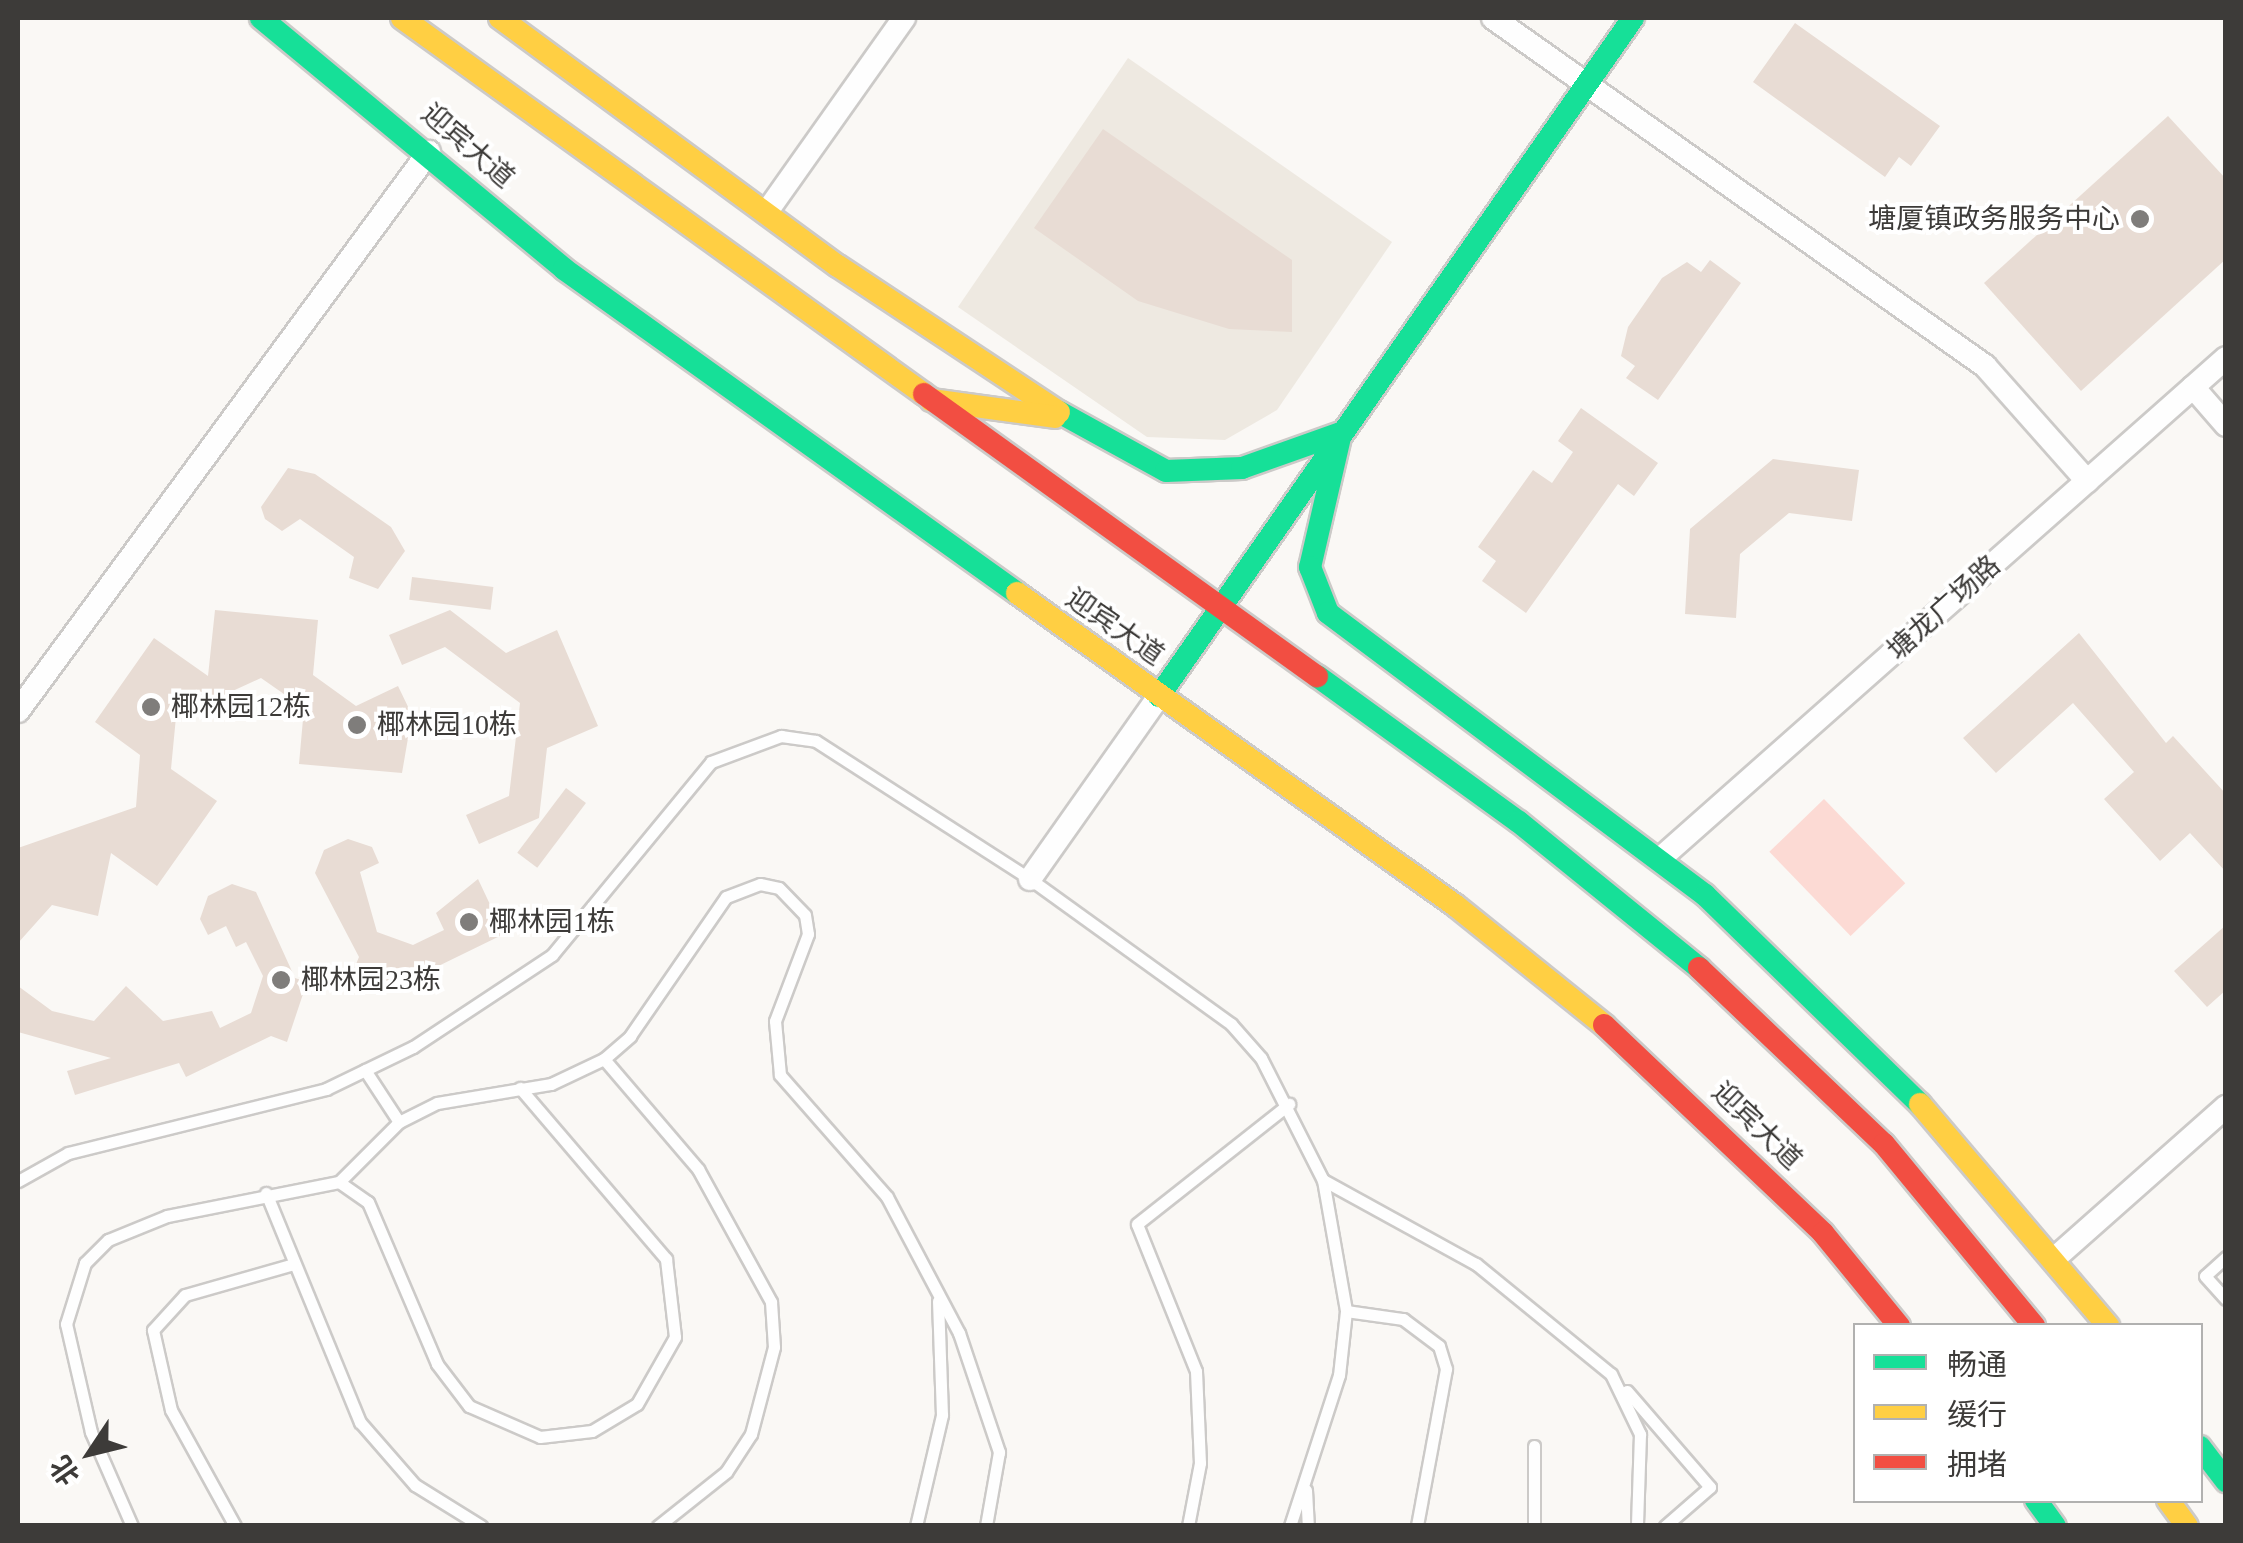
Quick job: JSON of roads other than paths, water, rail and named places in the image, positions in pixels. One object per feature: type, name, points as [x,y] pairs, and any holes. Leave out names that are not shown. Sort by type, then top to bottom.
[{"type":"main road","name":"迎宾大道","points":[[261,18],[429,152],[564,269],[1160,696],[1599,1020],[1823,1232],[1896,1323]]},
{"type":"main road","points":[[402,18],[926,400],[1383,725],[1569,861],[1668,940],[1884,1144],[2032,1323]]},
{"type":"main road","points":[[500,18],[766,213],[1062,418],[1166,471],[1242,468],[1340,434]]},
{"type":"main road","points":[[1160,696],[1633,18]]},
{"type":"main road","points":[[926,400],[1062,418]]},
{"type":"main road","points":[[1340,434],[1310,568],[1383,725]]},
{"type":"main road","points":[[1328,613],[1660,858],[1986,1174],[2106,1323]]},
{"type":"main road","points":[[1569,861],[1660,858]]},
{"type":"main road","points":[[1884,1144],[1986,1174]]},
{"type":"main road","points":[[2203,1452],[2226,1481]]},
{"type":"main road","points":[[2038,1503],[2055,1526]]},
{"type":"main road","points":[[2170,1503],[2187,1526]]},
{"type":"street","points":[[766,213],[904,18]]},
{"type":"street","points":[[1493,18],[1985,366],[2088,481]]},
{"type":"street","points":[[18,711],[429,152]]},
{"type":"street","name":"塘龙广场路","points":[[1660,858],[2226,358]]},
{"type":"street","points":[[2192,387],[2226,425]]},
{"type":"street","points":[[1030,879],[1160,696]]},
{"type":"street","points":[[2054,1258],[2226,1107]]},
{"type":"lane","points":[[18,1181],[68,1153],[278,1105],[366,1070],[552,954],[679,793],[740,744],[781,736],[852,758],[1030,879],[1230,1024],[1289,1104],[1323,1180],[1346,1312],[1305,1486],[1290,1526]]},
{"type":"lane","points":[[132,1526],[79,1395],[66,1324],[71,1292],[86,1263],[136,1224],[266,1193],[339,1182],[399,1122],[437,1103],[520,1088],[604,1059],[726,897],[760,884],[779,888],[805,915],[808,934],[774,1021],[780,1075],[887,1197],[937,1292],[994,1418],[998,1486],[986,1526]]},
{"type":"lane","points":[[604,1059],[709,1184],[771,1302],[770,1377],[751,1434],[726,1472],[658,1526]]},
{"type":"lane","points":[[366,1070],[399,1122]]},
{"type":"lane","points":[[339,1182],[368,1202],[437,1364],[468,1406],[540,1437],[616,1420],[667,1362],[674,1284],[652,1236],[520,1088]]},
{"type":"lane","points":[[1188,1526],[1200,1464],[1196,1371],[1137,1224],[1289,1104]]},
{"type":"lane","points":[[1323,1180],[1476,1264],[1610,1374],[1710,1487],[1665,1526]]},
{"type":"lane","points":[[266,1193],[360,1422],[415,1485],[481,1526]]},
{"type":"lane","points":[[2226,1257],[2205,1276],[2226,1299]]},
{"type":"lane","points":[[235,1526],[170,1410],[152,1330],[186,1296],[294,1264]]},
{"type":"lane","points":[[916,1526],[942,1416],[937,1292]]},
{"type":"lane","points":[[1346,1312],[1403,1319],[1440,1346],[1446,1369],[1417,1526]]},
{"type":"lane","points":[[1610,1374],[1640,1434],[1637,1526]]},
{"type":"lane","points":[[1534,1446],[1534,1526]]},
{"type":"lane","points":[[1305,1486],[1308,1526]]},
{"type":"place","name":"塘厦镇政务服务中心","points":[[2140,219]]},
{"type":"place","name":"椰林园12栋","points":[[151,707]]},
{"type":"place","name":"椰林园10栋","points":[[357,725]]},
{"type":"place","name":"椰林园1栋","points":[[469,922]]},
{"type":"place","name":"椰林园23栋","points":[[281,980]]}]
